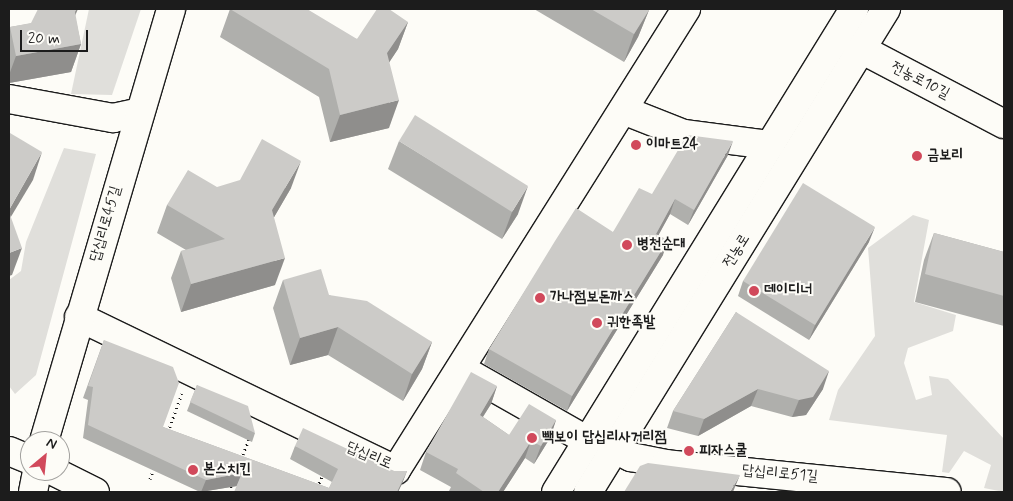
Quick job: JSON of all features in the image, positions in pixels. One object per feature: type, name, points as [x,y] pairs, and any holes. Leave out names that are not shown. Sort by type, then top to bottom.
[{"type":"street","name":"답십리로45길","points":[[47,431],[137,114],[171,9]]},
{"type":"street","points":[[588,441],[462,370],[686,9]]},
{"type":"street","name":"전농로","points":[[556,492],[854,9]]},
{"type":"street","name":"전농로","points":[[588,492],[886,9]]},
{"type":"street","name":"전농로10길","points":[[837,36],[1004,124]]},
{"type":"street","points":[[9,99],[113,118],[137,114]]},
{"type":"street","points":[[623,110],[684,134],[770,145]]},
{"type":"street","points":[[79,317],[338,442]]},
{"type":"street","name":"답십리로","points":[[338,442],[396,470],[462,370]]},
{"type":"street","name":"답십리로51길","points":[[615,449],[631,458],[751,482],[946,492]]},
{"type":"street","points":[[70,480],[95,492]]},
{"type":"path","points":[[164,443],[190,371]]},
{"type":"path","points":[[238,466],[261,406]]},
{"type":"path","name":"답십리로","points":[[315,492],[338,442]]},
{"type":"path","points":[[150,478],[157,461]]},
{"type":"path","points":[[229,492],[235,475]]},
{"type":"shaded area","points":[[89,9],[141,9],[112,95],[71,94]]},
{"type":"shaded area","points":[[64,148],[96,154],[36,375],[15,394],[9,386],[9,280],[21,271],[26,242]]},
{"type":"shaded area","points":[[913,215],[929,220],[914,302],[956,315],[953,331],[908,348],[904,363],[916,400],[932,395],[929,376],[948,379],[1004,439],[1004,492],[984,488],[991,465],[964,451],[949,473],[942,472],[947,435],[829,420],[838,390],[875,336],[868,248]]},
{"type":"building","points":[[38,9],[76,9],[81,44],[16,56],[10,27],[31,23]]},
{"type":"building","points":[[230,9],[307,9],[357,39],[377,9],[389,9],[408,22],[387,53],[399,100],[340,115],[329,69]]},
{"type":"building","points":[[591,9],[647,9],[649,10],[634,34]]},
{"type":"building","points":[[415,115],[528,186],[512,212],[399,141]]},
{"type":"building","points":[[10,133],[42,152],[9,210],[9,136]]},
{"type":"building","points":[[687,135],[733,141],[694,210],[675,199],[656,234],[668,240],[572,396],[489,349],[576,208],[613,232],[639,188],[652,194]]},
{"type":"building","points":[[262,139],[301,161],[272,210],[285,258],[191,284],[181,251],[225,239],[167,205],[188,170],[217,187],[240,180]]},
{"type":"building","points":[[803,183],[875,227],[815,325],[743,281]]},
{"type":"building","points":[[9,212],[22,248],[9,253]]},
{"type":"building","points":[[934,233],[1004,252],[1004,296],[925,274]]},
{"type":"building","points":[[321,269],[329,295],[367,301],[432,342],[412,374],[338,327],[300,338],[283,280]]},
{"type":"building","points":[[736,312],[829,371],[813,397],[799,400],[758,389],[704,419],[673,411]]},
{"type":"building","points":[[104,340],[173,367],[179,383],[163,427],[329,488],[338,469],[295,446],[303,428],[394,471],[407,471],[397,492],[234,492],[242,473],[206,480],[88,425],[93,387],[88,386]]},
{"type":"building","points":[[471,372],[497,386],[480,415],[509,435],[529,404],[556,420],[541,446],[531,441],[498,492],[484,492],[456,473],[458,469],[426,452]]},
{"type":"building","points":[[197,385],[248,406],[255,433],[190,402]]},
{"type":"building","points":[[648,463],[740,475],[730,492],[624,492],[640,466]]},
{"type":"place","name":"이마트24","points":[[636,145]]},
{"type":"place","name":"금보리","points":[[917,156]]},
{"type":"place","name":"병천순대","points":[[627,245]]},
{"type":"place","name":"데이디너","points":[[754,291]]},
{"type":"place","name":"가나점보돈까스","points":[[540,298]]},
{"type":"place","name":"귀한족발","points":[[597,323]]},
{"type":"place","name":"빽보이 답십리사거리점","points":[[532,438]]},
{"type":"place","name":"피자스쿨","points":[[689,451]]},
{"type":"place","name":"본스치킨","points":[[193,470]]}]
